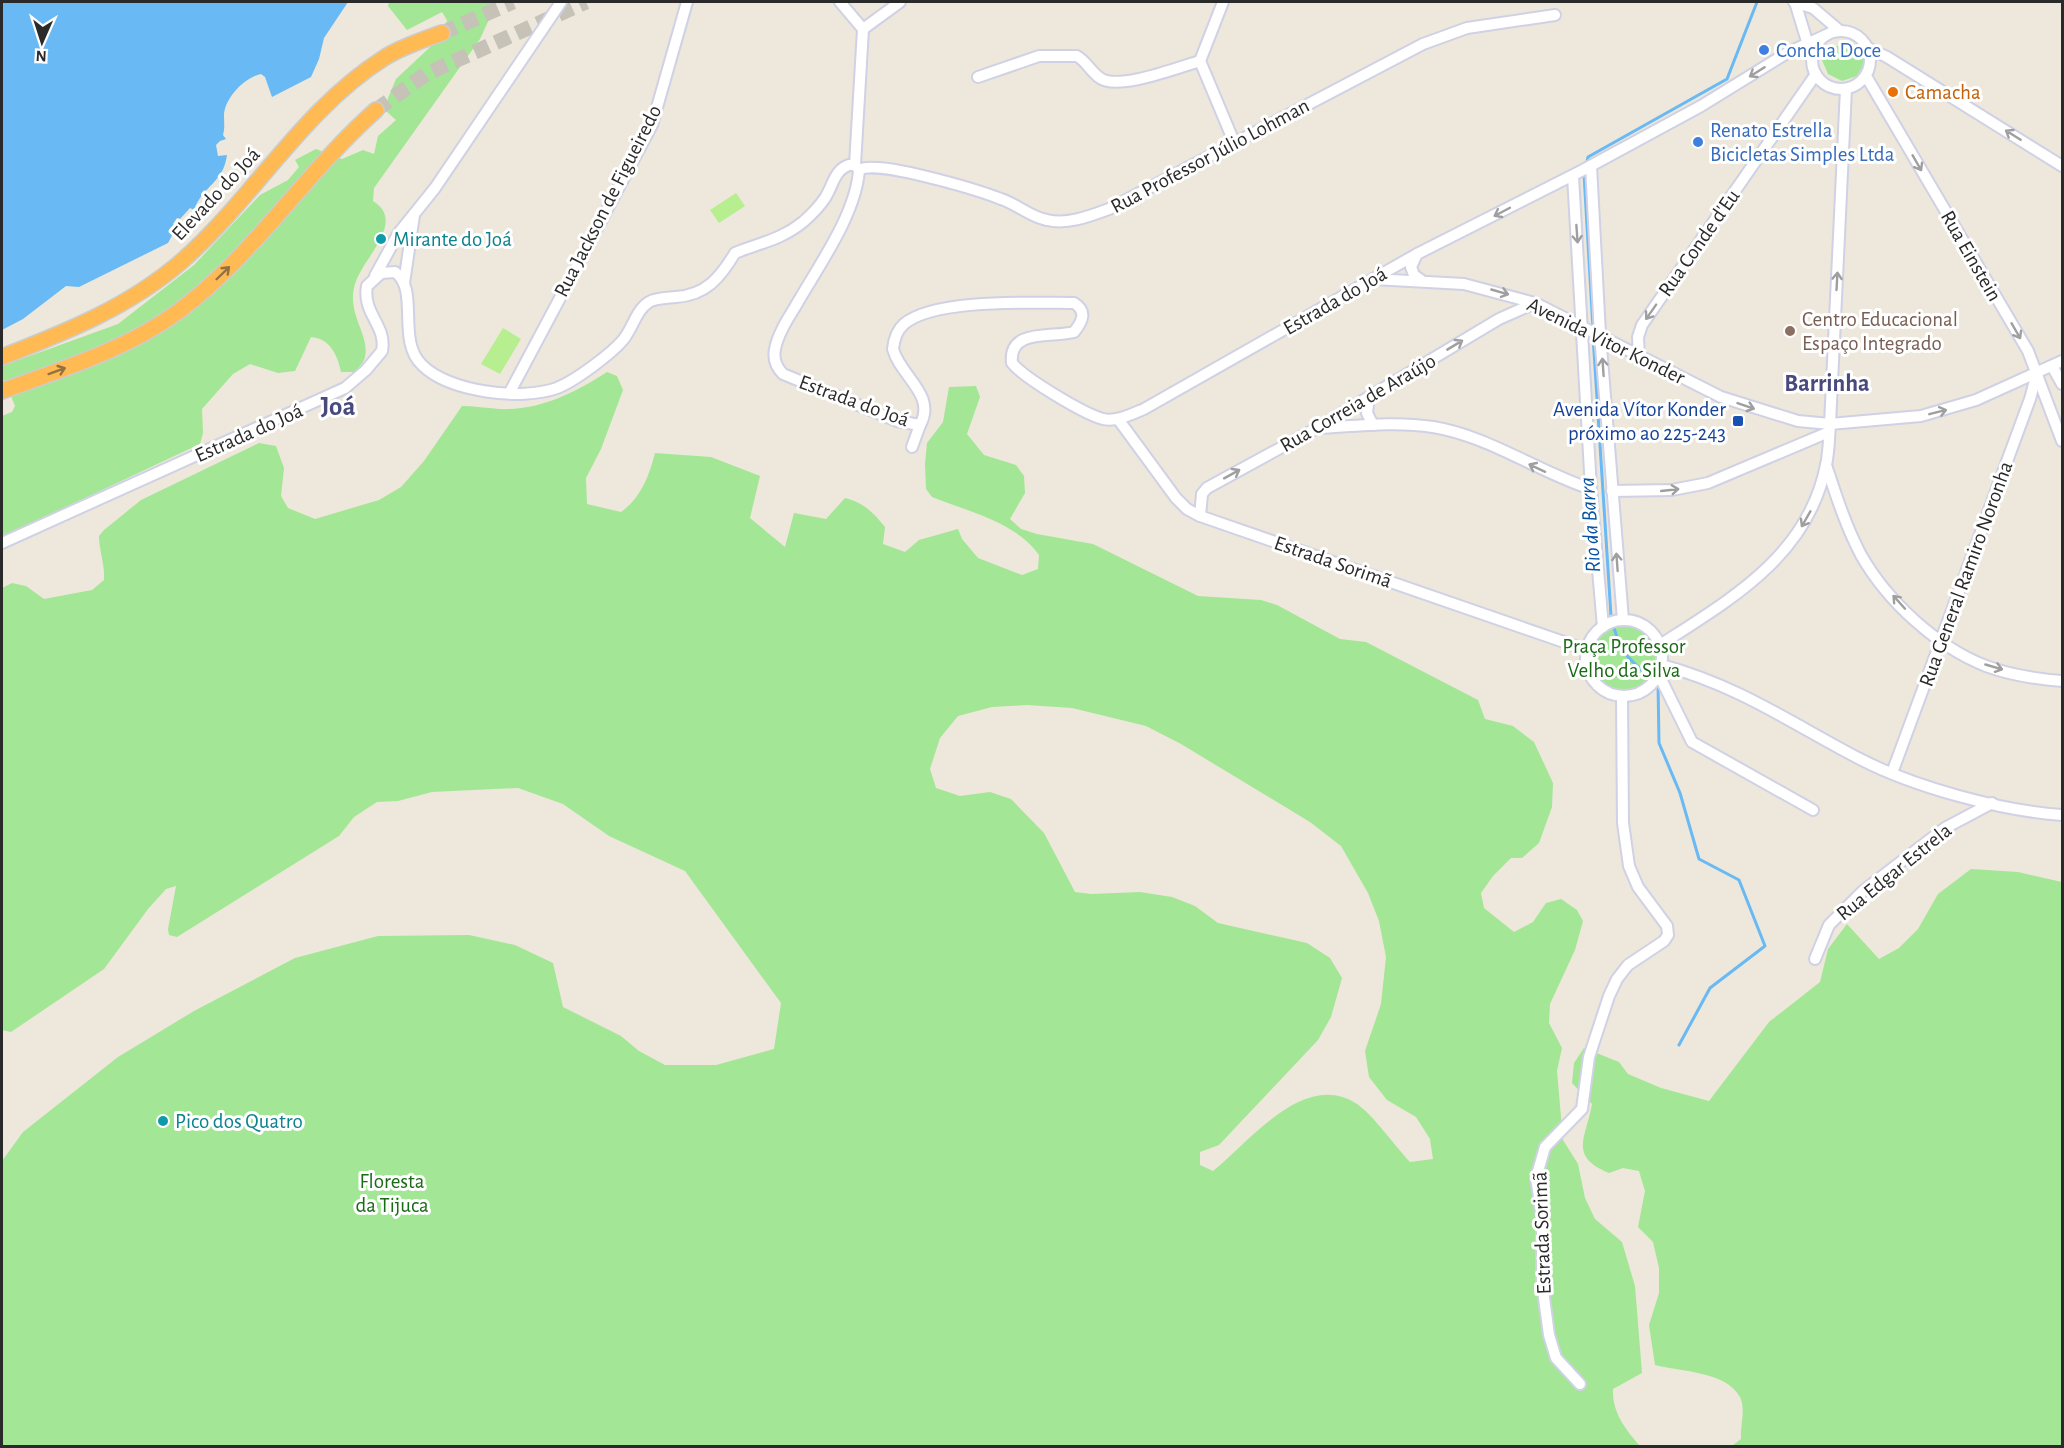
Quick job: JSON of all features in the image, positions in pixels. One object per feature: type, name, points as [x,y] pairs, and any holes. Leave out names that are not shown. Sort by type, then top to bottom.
[{"type":"highway","name":"Elevado do Joá","points":[[2,356],[95,319],[162,278],[202,243],[312,117],[351,81],[386,57],[441,32]]},
{"type":"highway","points":[[2,391],[96,357],[149,331],[179,311],[240,256],[350,134],[376,110]]},
{"type":"street","points":[[375,277],[398,234],[486,116],[561,2]]},
{"type":"street","name":"Rua Jackson de Figueiredo","points":[[510,392],[652,125],[687,2]]},
{"type":"street","points":[[840,2],[863,29],[900,2]]},
{"type":"street","points":[[1223,2],[1200,61],[1234,141]]},
{"type":"street","points":[[1794,2],[1813,8],[1840,31],[1858,36],[1868,48],[2062,166]]},
{"type":"street","points":[[1794,2],[1816,74],[1829,87],[1846,89],[1858,85],[1866,76],[1871,62],[1868,48]]},
{"type":"street","points":[[1801,19],[1813,8]]},
{"type":"street","name":"Rua Professor Júlio Lohman","points":[[857,168],[886,167],[1003,199],[1047,220],[1067,221],[1109,209],[1234,141],[1423,44],[1467,28],[1554,15]]},
{"type":"street","name":"Estrada do Joá","points":[[863,29],[856,192],[838,231],[779,336],[774,352],[776,364],[788,377],[897,421],[920,425],[926,408],[893,350],[900,328],[914,317],[960,306],[1002,303],[1074,303],[1081,308],[1083,320],[1074,332],[1022,339],[1014,347],[1012,363],[1032,381],[1091,414],[1104,419],[1118,419],[1144,409],[1417,254],[1589,167],[1701,106],[1807,43],[1826,35]]},
{"type":"street","points":[[1812,57],[1817,45],[1826,35],[1840,31]]},
{"type":"street","points":[[978,77],[1039,56],[1077,56],[1100,78],[1110,82],[1133,80],[1200,61]]},
{"type":"street","name":"Rua Conde d'Eu","points":[[1640,357],[1638,337],[1642,325],[1816,74]]},
{"type":"street","name":"Rua Einstein","points":[[1866,76],[2028,351],[2062,441]]},
{"type":"street","points":[[1660,645],[1736,597],[1768,567],[1804,524],[1815,502],[1826,465],[1830,428],[1846,89]]},
{"type":"street","points":[[414,215],[404,283],[408,341],[423,367],[438,378],[466,389],[510,392],[542,391],[558,387],[586,369],[623,340],[639,311],[649,302],[703,292],[727,267],[735,253],[772,242],[803,222],[826,197],[842,167],[857,168]]},
{"type":"street","points":[[1589,167],[1592,329],[1591,489],[1604,626]]},
{"type":"street","points":[[1574,175],[1612,491],[1621,620]]},
{"type":"street","points":[[1417,254],[1411,267],[1414,275],[1421,280]]},
{"type":"street","points":[[375,277],[392,271],[400,276],[404,283]]},
{"type":"street","name":"Estrada do Joá","points":[[2,543],[345,388],[366,370],[382,351],[382,333],[365,301],[367,286],[375,277]]},
{"type":"street","name":"Avenida Vitor Konder","points":[[1373,279],[1421,280],[1483,287],[1535,303],[1592,329],[1640,357],[1721,397],[1771,414],[1830,428],[1931,414],[1976,400],[2057,364]]},
{"type":"street","name":"Rua Correia de Araújo","points":[[1200,516],[1202,494],[1208,488],[1317,428],[1499,319],[1535,303]]},
{"type":"street","points":[[2057,364],[2062,384]]},
{"type":"street","name":"Rua General Ramiro Noronha","points":[[1892,773],[1942,642],[2037,373]]},
{"type":"street","points":[[1369,397],[1366,413],[1372,425]]},
{"type":"street","name":"Estrada Sorimã","points":[[1118,419],[1176,498],[1200,516],[1587,650]]},
{"type":"street","points":[[912,447],[920,425]]},
{"type":"street","points":[[1317,428],[1411,425],[1453,432],[1591,489]]},
{"type":"street","points":[[1612,491],[1672,490],[1708,483],[1830,428]]},
{"type":"street","points":[[1826,465],[1844,516],[1862,555],[1880,582],[1907,612],[1942,642],[1986,665],[2026,676],[2062,681]]},
{"type":"street","points":[[1658,675],[1644,692],[1622,697],[1604,690],[1590,676],[1586,663],[1587,650],[1595,633],[1604,626],[1621,620],[1641,624],[1656,637],[1660,645],[1658,675],[1692,742],[1813,810]]},
{"type":"street","points":[[1658,675],[1722,684],[1862,760],[1892,773],[1992,803],[2041,814],[2062,815]]},
{"type":"street","name":"Estrada Sorimã","points":[[1580,1384],[1556,1358],[1549,1335],[1542,1283],[1542,1216],[1536,1178],[1545,1147],[1582,1109],[1590,1057],[1609,996],[1617,979],[1628,965],[1664,942],[1668,935],[1667,926],[1638,887],[1629,866],[1623,823],[1622,697]]},
{"type":"street","name":"Rua Edgar Estrela","points":[[1815,959],[1829,925],[1863,891],[1945,828],[1992,803]]},
{"type":"green space","points":[[389,2],[497,2],[480,39],[374,188],[373,201],[382,209],[386,219],[380,240],[359,274],[353,295],[353,305],[366,348],[362,363],[355,372],[341,372],[338,360],[328,344],[311,337],[295,371],[278,373],[250,364],[233,374],[202,409],[203,433],[200,444],[2,537],[2,416],[12,412],[15,406],[5,381],[2,380],[2,366],[118,324],[194,265],[260,195],[288,180],[299,167],[295,160],[316,149],[342,159],[363,150],[374,154],[378,136],[396,120],[386,111],[388,98],[396,79],[444,34],[447,20],[442,12],[407,30],[388,6]]},
{"type":"green space","points":[[1829,44],[1864,53],[1865,62],[1857,76],[1842,81],[1828,74],[1822,60]]},
{"type":"green space","points":[[736,193],[745,206],[719,223],[710,210]]},
{"type":"green space","points":[[503,328],[521,339],[500,374],[481,364]]},
{"type":"green space","name":"Floresta da Tijuca","points":[[607,372],[617,376],[623,390],[601,449],[586,478],[587,504],[621,512],[639,493],[655,453],[711,457],[760,476],[750,518],[785,547],[794,513],[826,519],[845,498],[863,505],[881,522],[885,527],[883,544],[905,552],[919,540],[958,529],[962,539],[978,558],[1022,575],[1038,569],[1039,555],[1018,534],[990,519],[932,497],[926,489],[927,443],[943,422],[949,387],[976,386],[980,397],[967,434],[984,455],[1016,465],[1024,476],[1025,493],[1010,519],[1021,529],[1093,544],[1198,596],[1261,600],[1277,605],[1340,639],[1366,642],[1478,700],[1485,719],[1513,726],[1534,742],[1553,783],[1552,807],[1539,843],[1522,858],[1511,858],[1493,876],[1481,893],[1484,908],[1514,932],[1533,922],[1546,903],[1561,899],[1577,910],[1583,921],[1575,950],[1550,1004],[1549,1023],[1562,1048],[1557,1071],[1563,1140],[1578,1164],[1585,1198],[1595,1219],[1622,1242],[1635,1286],[1642,1373],[1613,1389],[1613,1397],[1620,1420],[1640,1446],[2,1446],[2,1161],[23,1132],[118,1057],[194,1011],[295,958],[378,936],[469,935],[515,945],[553,963],[563,1007],[621,1036],[639,1051],[665,1065],[716,1065],[774,1049],[781,1003],[685,871],[609,836],[563,804],[518,788],[432,792],[398,801],[377,802],[354,817],[339,836],[177,937],[169,935],[168,929],[176,886],[166,889],[148,909],[104,969],[11,1032],[2,1030],[2,588],[12,583],[26,586],[44,599],[92,590],[104,580],[99,536],[104,530],[141,500],[259,443],[276,446],[284,468],[281,496],[288,508],[315,519],[379,500],[401,487],[424,461],[462,406],[499,409],[528,407],[556,399]],"holes":[[[1027,705],[1072,708],[1146,726],[1181,744],[1310,822],[1341,846],[1368,893],[1379,921],[1386,957],[1381,1004],[1365,1051],[1369,1077],[1387,1100],[1416,1117],[1430,1139],[1433,1159],[1410,1162],[1364,1109],[1337,1096],[1318,1096],[1298,1102],[1279,1114],[1213,1171],[1200,1165],[1200,1152],[1219,1145],[1318,1040],[1331,1017],[1342,978],[1330,958],[1307,943],[1218,923],[1195,906],[1172,897],[1140,892],[1091,894],[1075,892],[1044,833],[1011,799],[990,792],[960,796],[936,788],[930,769],[940,738],[958,716],[992,707]]]},
{"type":"green space","name":"Praça Professor Velho da Silva","points":[[1617,625],[1631,625],[1643,630],[1652,639],[1657,658],[1655,671],[1648,682],[1631,691],[1617,691],[1605,686],[1596,677],[1591,665],[1591,651],[1596,639],[1605,630]]},
{"type":"green space","points":[[1971,869],[2018,872],[2062,882],[2062,1446],[1732,1446],[1741,1439],[1743,1412],[1740,1397],[1733,1388],[1714,1377],[1655,1365],[1649,1325],[1659,1293],[1659,1268],[1653,1242],[1638,1227],[1645,1191],[1639,1171],[1623,1168],[1609,1173],[1596,1167],[1584,1153],[1584,1136],[1592,1104],[1572,1083],[1574,1063],[1584,1048],[1619,1062],[1628,1074],[1661,1088],[1709,1101],[1769,1022],[1820,982],[1828,949],[1847,924],[1879,959],[1899,948],[1918,929],[1938,894]]},
{"type":"water","points":[[2,2],[348,2],[324,38],[319,59],[311,77],[272,97],[265,77],[261,74],[248,79],[236,89],[225,109],[223,135],[226,139],[216,145],[218,156],[227,155],[225,165],[217,179],[202,195],[194,210],[190,208],[180,219],[177,218],[173,224],[176,228],[168,243],[79,287],[66,286],[23,319],[2,330]]},
{"type":"waterway","name":"Rio da Barra","points":[[1586,165],[1588,157],[1727,79],[1757,2]]},
{"type":"waterway","name":"Rio da Barra","points":[[1584,174],[1593,329]]},
{"type":"waterway","name":"Rio da Barra","points":[[1593,336],[1611,616],[1614,629],[1622,648],[1632,662],[1658,683],[1659,743],[1680,793],[1699,859],[1739,880],[1765,946],[1710,988],[1679,1045]]},
{"type":"tunnel","points":[[442,33],[513,2]]},
{"type":"tunnel","points":[[376,110],[426,74],[586,2]]},
{"type":"place","name":"Concha Doce","points":[[1764,50]]},
{"type":"place","name":"Camacha","points":[[1893,92]]},
{"type":"place","name":"Renato Estrella Bicicletas Simples Ltda","points":[[1698,142]]},
{"type":"place","name":"Mirante do Joá","points":[[381,239]]},
{"type":"place","name":"Centro Educacional Espaço Integrado","points":[[1790,331]]},
{"type":"place","name":"Avenida Vítor Konder próximo ao 225-243","points":[[1738,421]]},
{"type":"place","name":"Pico dos Quatro","points":[[163,1121]]},
{"type":"district","name":"Barrinha","points":[[1827,384]]},
{"type":"district","name":"Joá","points":[[338,406]]}]
